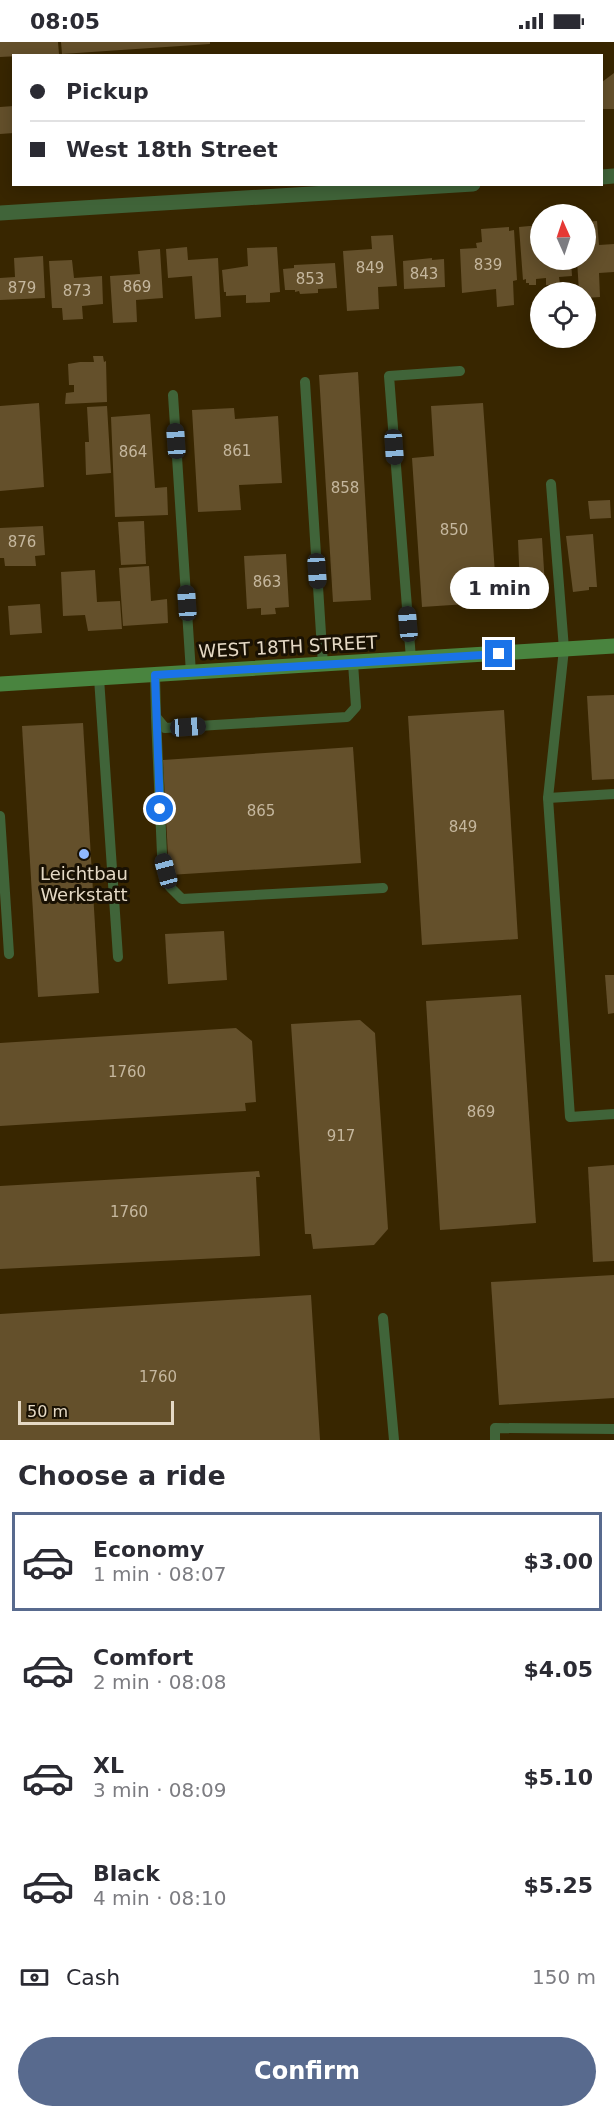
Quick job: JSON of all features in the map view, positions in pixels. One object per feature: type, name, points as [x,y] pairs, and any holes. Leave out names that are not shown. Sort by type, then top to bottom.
[{"type":"street","points":[[0,213],[439,186]]},
{"type":"street","name":"WEST 18TH STREET","points":[[0,684],[614,646]]},
{"type":"lane","points":[[411,659],[389,376],[460,370]]},
{"type":"lane","points":[[305,382],[323,665]]},
{"type":"lane","points":[[173,394],[191,673]]},
{"type":"lane","points":[[551,484],[564,649],[548,798],[570,1116],[614,1114]]},
{"type":"lane","points":[[156,717],[165,728],[347,717],[356,707],[353,663]]},
{"type":"lane","points":[[155,675],[162,854],[170,887],[182,899],[383,888]]},
{"type":"lane","points":[[99,678],[118,957]]},
{"type":"lane","points":[[548,798],[614,794]]},
{"type":"lane","points":[[0,816],[9,954]]},
{"type":"lane","points":[[383,1318],[394,1440]]},
{"type":"lane","points":[[495,1440],[495,1428],[614,1429]]},
{"type":"building","points":[[0,42],[58,42],[59,54],[12,54],[12,56],[0,57]]},
{"type":"building","points":[[61,42],[210,42],[210,44],[62,54]]},
{"type":"building","points":[[614,73],[614,109],[603,109],[603,81]]},
{"type":"building","points":[[12,106],[12,133],[0,134],[0,107]]},
{"type":"building","points":[[596,221],[599,245],[614,244],[614,272],[599,273],[600,297],[596,297],[596,282],[578,282],[578,270],[596,270]]},
{"type":"building","points":[[530,226],[530,270],[572,270],[572,276],[559,277],[560,282],[546,282],[546,278],[536,279],[536,282],[530,282],[530,285],[526,283],[526,279],[523,280],[519,227]]},
{"type":"building","points":[[509,227],[509,231],[514,230],[517,280],[513,281],[514,305],[497,307],[496,289],[462,293],[460,249],[477,248],[476,243],[482,242],[481,229]]},
{"type":"building","points":[[393,235],[397,286],[378,287],[379,309],[347,311],[343,251],[372,249],[371,236]]},
{"type":"building","points":[[187,247],[188,260],[218,258],[221,317],[195,319],[192,276],[168,278],[166,249]]},
{"type":"building","points":[[277,247],[280,292],[270,293],[270,302],[246,303],[246,295],[226,296],[222,270],[248,266],[247,248]]},
{"type":"building","points":[[160,249],[163,298],[136,300],[137,322],[113,323],[110,276],[140,274],[138,251]]},
{"type":"building","points":[[43,256],[45,298],[0,300],[0,278],[15,277],[14,258]]},
{"type":"building","points":[[432,258],[432,260],[444,259],[445,287],[404,289],[403,261]]},
{"type":"building","points":[[72,260],[74,278],[102,276],[103,304],[82,306],[83,319],[63,320],[62,308],[52,308],[49,261]]},
{"type":"building","points":[[335,263],[337,288],[318,289],[318,293],[300,294],[299,291],[285,290],[283,269],[294,268],[294,265]]},
{"type":"building","points":[[93,356],[103,356],[104,362],[106,361],[107,402],[65,404],[66,393],[74,392],[74,385],[69,385],[68,364],[94,362]]},
{"type":"building","points":[[358,372],[371,600],[333,602],[319,375]]},
{"type":"building","points":[[39,403],[44,487],[0,491],[0,406]]},
{"type":"building","points":[[483,403],[497,602],[422,607],[412,458],[434,456],[431,406]]},
{"type":"building","points":[[107,406],[111,473],[86,475],[85,442],[89,442],[87,407]]},
{"type":"building","points":[[234,408],[235,419],[278,416],[282,483],[239,485],[241,510],[198,512],[192,410]]},
{"type":"building","points":[[150,414],[155,488],[167,487],[168,515],[115,517],[111,417]]},
{"type":"building","points":[[610,500],[611,518],[590,519],[588,501]]},
{"type":"building","points":[[144,521],[146,564],[121,565],[118,522]]},
{"type":"building","points":[[43,526],[45,555],[35,556],[36,566],[5,566],[4,558],[0,558],[0,528]]},
{"type":"building","points":[[593,534],[597,587],[573,592],[566,536]]},
{"type":"building","points":[[542,538],[545,586],[539,586],[540,592],[530,592],[529,587],[520,588],[518,540]]},
{"type":"building","points":[[286,554],[289,607],[275,608],[276,614],[261,615],[261,608],[247,609],[244,556]]},
{"type":"building","points":[[149,566],[151,601],[167,599],[168,623],[123,626],[119,568]]},
{"type":"building","points":[[95,570],[97,602],[120,601],[122,629],[88,631],[85,615],[63,616],[61,572]]},
{"type":"building","points":[[40,604],[42,633],[10,635],[8,606]]},
{"type":"building","points":[[614,695],[614,779],[592,780],[587,696]]},
{"type":"building","points":[[504,710],[518,939],[422,945],[408,716]]},
{"type":"building","points":[[83,723],[99,993],[38,997],[22,726]]},
{"type":"building","points":[[353,747],[361,863],[169,875],[163,760]]},
{"type":"building","points":[[224,931],[227,980],[168,984],[165,934]]},
{"type":"building","points":[[605,975],[614,975],[614,1013],[608,1014]]},
{"type":"building","points":[[521,995],[536,1223],[440,1230],[426,1001]]},
{"type":"building","points":[[360,1020],[375,1033],[388,1229],[374,1245],[313,1249],[311,1234],[305,1234],[291,1024]]},
{"type":"building","points":[[236,1028],[252,1041],[256,1102],[245,1103],[246,1111],[0,1126],[0,1043]]},
{"type":"building","points":[[614,1165],[614,1261],[593,1262],[588,1167]]},
{"type":"building","points":[[259,1171],[260,1177],[256,1177],[260,1256],[0,1269],[0,1186]]},
{"type":"building","points":[[614,1275],[614,1398],[499,1405],[491,1282]]},
{"type":"building","points":[[311,1295],[320,1440],[0,1440],[0,1314]]},
{"type":"place","name":"Leichtbau Werkstatt","points":[[84,854]]},
{"type":"route","points":[[160,809],[155,675],[499,654]]}]
